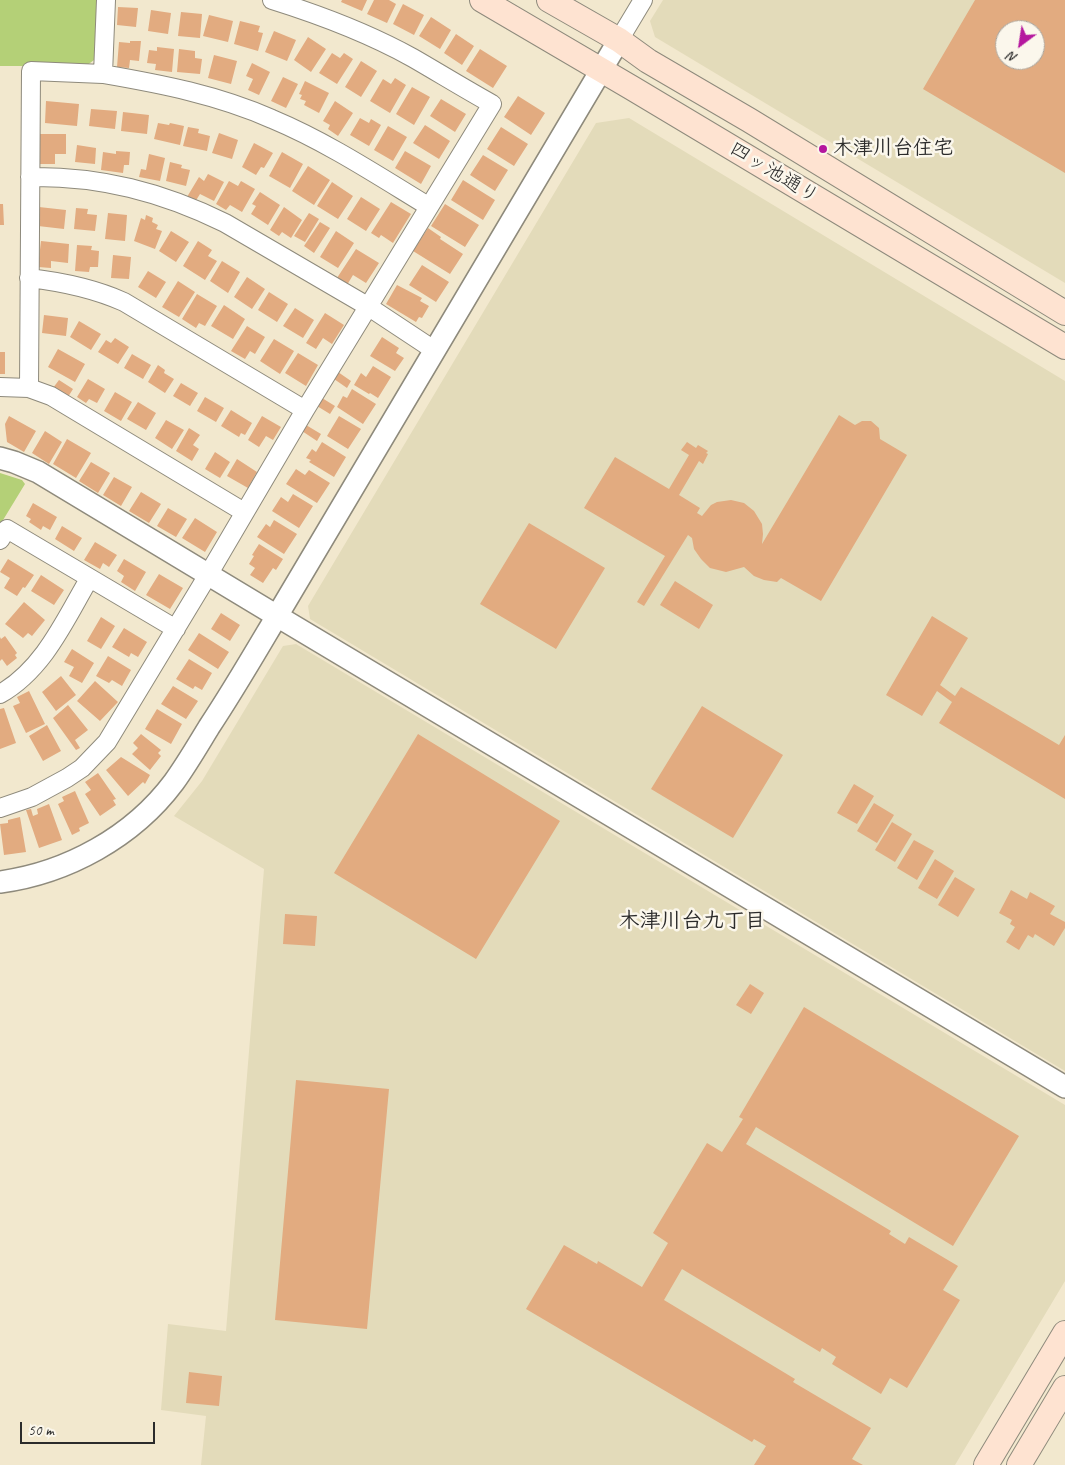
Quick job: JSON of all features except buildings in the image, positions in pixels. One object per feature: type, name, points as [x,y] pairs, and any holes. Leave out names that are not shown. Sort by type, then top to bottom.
[{"type":"main road","name":"四ッ池通り","points":[[482,0],[1065,348]]},
{"type":"main road","name":"四ッ池通り","points":[[549,0],[619,40],[648,61],[749,120],[1065,313]]},
{"type":"main road","points":[[986,1465],[1065,1333]]},
{"type":"main road","points":[[1019,1465],[1065,1388]]},
{"type":"street","points":[[103,74],[106,0]]},
{"type":"street","points":[[0,808],[32,797],[60,782],[82,768],[107,742],[176,630],[244,512],[428,206],[492,104],[412,57],[374,38],[272,0]]},
{"type":"street","points":[[0,882],[24,878],[68,864],[108,842],[144,814],[174,782],[277,616],[643,0]]},
{"type":"street","points":[[29,388],[31,71],[103,74],[162,84],[199,93],[271,118],[332,148],[428,206]]},
{"type":"street","points":[[30,177],[63,176],[92,180],[120,185],[175,201],[225,223],[369,307],[434,350]]},
{"type":"street","points":[[29,278],[74,284],[98,291],[124,302],[305,410]]},
{"type":"street","points":[[0,387],[29,388],[51,396],[244,512]]},
{"type":"street","points":[[0,458],[38,472],[1065,1087]]},
{"type":"street","points":[[0,540],[7,529],[176,630]]},
{"type":"street","points":[[0,694],[18,681],[44,654],[89,579]]},
{"type":"shaded area","points":[[663,0],[1065,0],[1065,283],[655,37],[650,21]]},
{"type":"shaded area","points":[[629,118],[1065,381],[1065,1071],[310,619],[308,606],[596,123]]},
{"type":"shaded area","points":[[296,644],[1065,1105],[1065,1281],[955,1465],[201,1465],[206,1416],[161,1410],[168,1324],[226,1331],[264,869],[174,816],[202,781],[283,646]]},
{"type":"green space","points":[[0,0],[97,0],[94,60],[86,66],[0,66]]},
{"type":"green space","points":[[0,473],[22,480],[25,484],[0,525]]},
{"type":"place","name":"木津川台住宅","points":[[823,149]]},
{"type":"district","name":"木津川台九丁目","points":[[692,921]]}]
